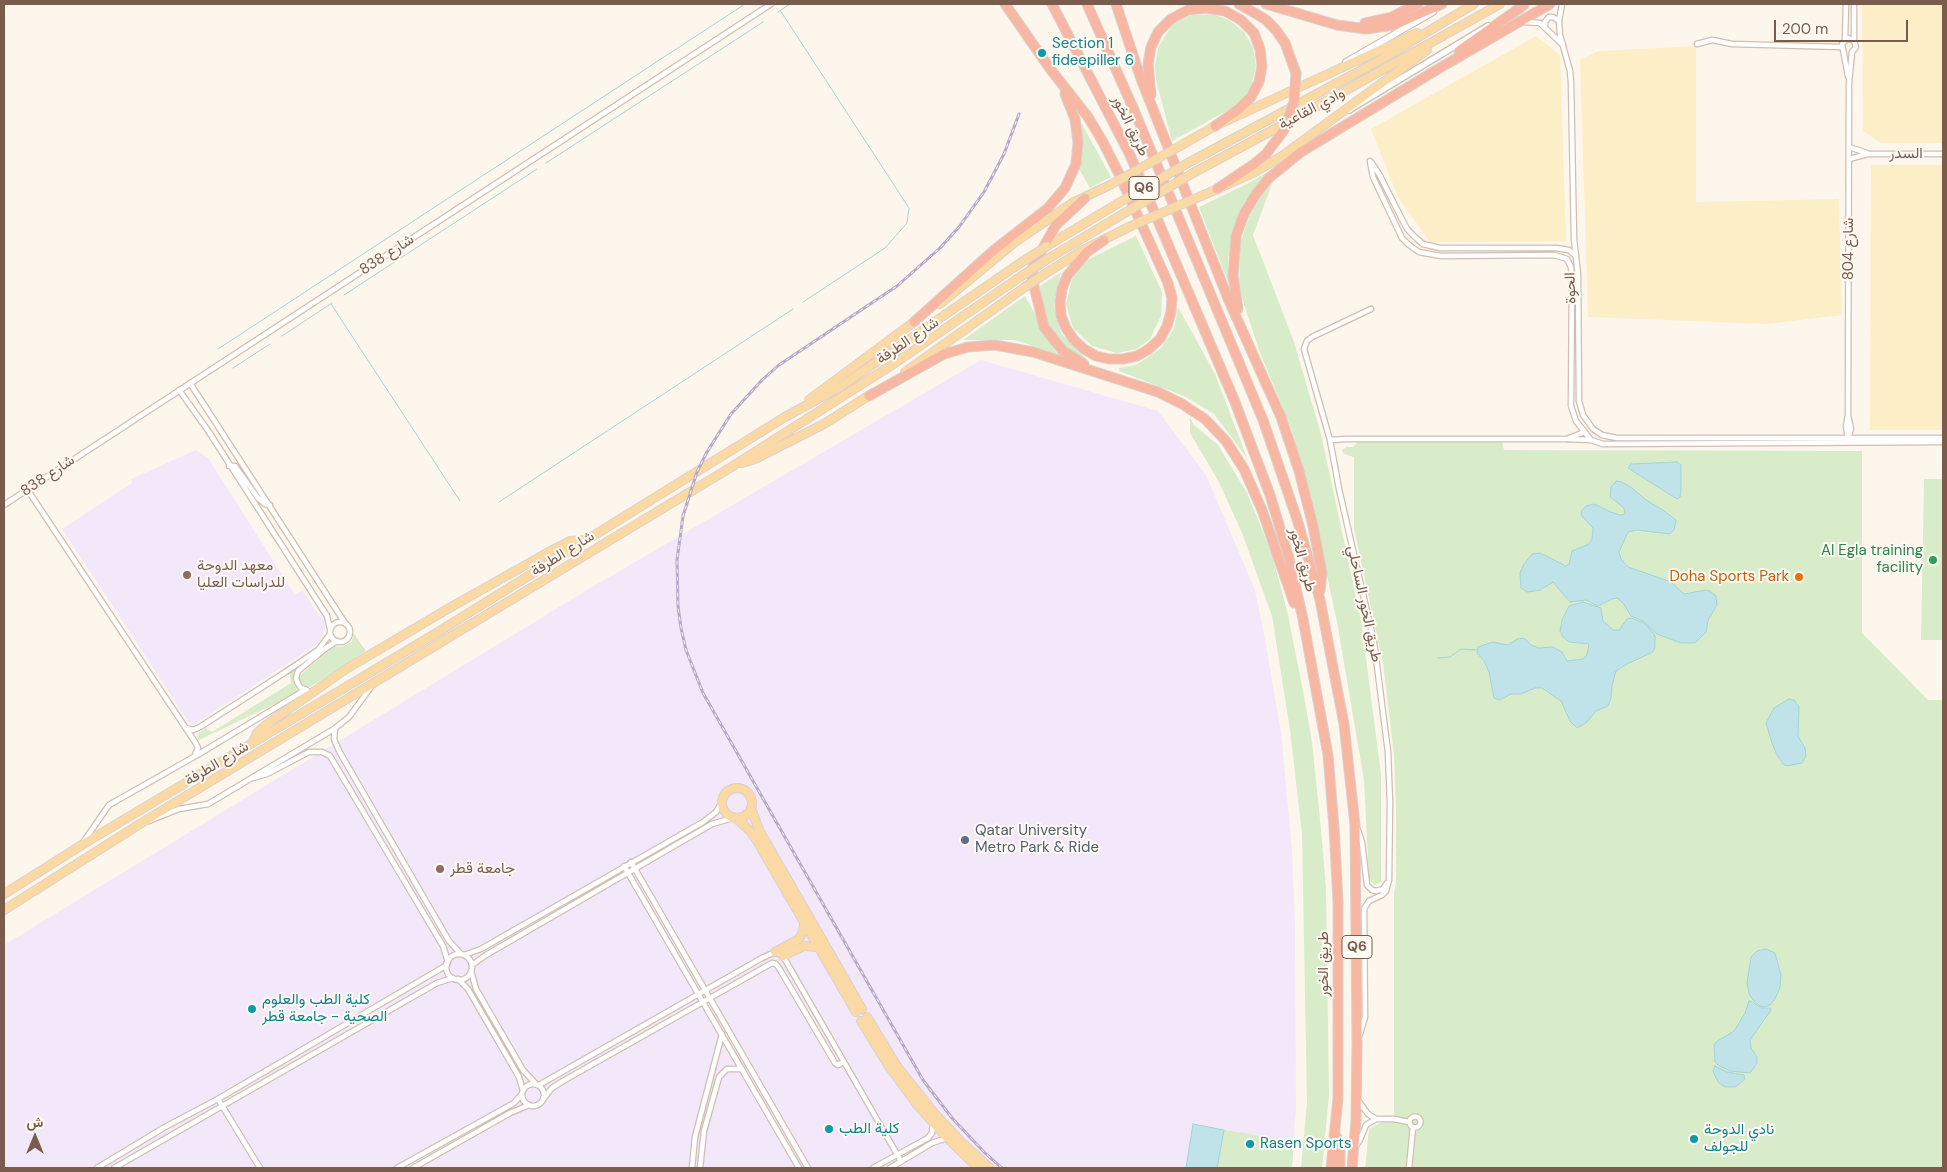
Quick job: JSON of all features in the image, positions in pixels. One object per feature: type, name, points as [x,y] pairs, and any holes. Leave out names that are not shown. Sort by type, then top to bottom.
[{"type":"highway","points":[[1005,4],[1051,70],[1088,117],[1119,174],[1168,283],[1172,298],[1167,326],[1160,339],[1149,349],[1137,356],[1123,359],[1109,359],[1096,356],[1074,340],[1061,316],[1060,302],[1067,276],[1088,252],[1104,240]]},
{"type":"highway","name":"طريق الخور","points":[[1052,4],[1130,155],[1235,402],[1270,494],[1289,558],[1303,619],[1328,755],[1334,827],[1338,901],[1338,1098],[1331,1168]]},
{"type":"highway","name":"طريق الخور","points":[[1087,4],[1134,110],[1263,420],[1297,519],[1320,600],[1344,724],[1355,825],[1357,1042],[1352,1168]]},
{"type":"highway","points":[[1116,4],[1152,108],[1230,301],[1281,417],[1299,471],[1313,526],[1322,573],[1320,600]]},
{"type":"highway","points":[[1217,189],[1260,159],[1276,143],[1284,130],[1294,102],[1296,73],[1288,50],[1276,30],[1265,19],[1239,4]]},
{"type":"highway","points":[[1266,4],[1351,28],[1380,28],[1394,25],[1444,4]]},
{"type":"highway","points":[[1310,16],[1349,23],[1374,23],[1392,17],[1418,4]]},
{"type":"highway","points":[[1438,69],[1447,59],[1525,4]]},
{"type":"highway","points":[[1240,322],[1234,294],[1233,258],[1236,236],[1244,214],[1256,194],[1274,174],[1301,152],[1550,4]]},
{"type":"highway","points":[[1152,108],[1148,64],[1151,47],[1158,32],[1171,19],[1188,10],[1206,8],[1224,11],[1241,20],[1254,33],[1260,49],[1262,66],[1259,82],[1251,97],[1239,109],[1215,126]]},
{"type":"highway","points":[[914,322],[994,250],[1048,208],[1065,188],[1076,164],[1078,130],[1072,108],[1051,70]]},
{"type":"highway","points":[[1085,198],[1056,225],[1033,266],[1032,278],[1044,327],[1050,337],[1072,358],[1109,376]]},
{"type":"highway","points":[[869,396],[944,354],[968,347],[995,345],[1020,348],[1109,376],[1158,392],[1182,404],[1205,420],[1226,442],[1244,469],[1283,566],[1295,607],[1303,619]]},
{"type":"highway","points":[[1335,1132],[1340,1151],[1340,1168]]},
{"type":"main road","name":"وادي القاعية","points":[[1117,204],[1188,163],[1382,59],[1474,4]]},
{"type":"main road","name":"وادي القاعية","points":[[1122,214],[1193,173],[1453,32],[1500,4]]},
{"type":"main road","points":[[785,417],[959,289],[1014,243],[1066,207],[1110,185],[1215,126],[1445,21]]},
{"type":"main road","points":[[733,466],[755,459],[824,424],[949,342],[1046,272],[1083,250],[1131,226],[1206,194],[1269,164],[1453,32]]},
{"type":"main road","name":"شارع الطرفة","points":[[6,892],[446,627],[785,417],[848,381],[1013,268],[1117,204]]},
{"type":"main road","name":"شارع الطرفة","points":[[4,910],[143,822],[733,466],[895,363],[1020,277],[1122,214]]},
{"type":"main road","points":[[253,742],[257,733],[266,724],[318,688],[451,607],[570,541],[585,540]]},
{"type":"main road","points":[[740,789],[750,797],[751,808],[759,830],[859,1010],[817,947],[754,835],[724,812],[722,802],[729,790],[740,789]]},
{"type":"main road","points":[[734,818],[745,816],[751,808]]},
{"type":"main road","points":[[4,898],[6,892]]},
{"type":"main road","points":[[775,952],[799,939],[803,932],[804,924]]},
{"type":"main road","points":[[783,956],[804,946],[817,947]]},
{"type":"main road","points":[[978,1168],[933,1124],[888,1065],[864,1019],[897,1066],[934,1113],[961,1142],[990,1168]]},
{"type":"street","name":"شارع 838","points":[[4,505],[770,4]]},
{"type":"street","name":"وادي القاعية","points":[[1308,82],[1392,37],[1444,4]]},
{"type":"street","name":"وادي القاعية","points":[[1338,115],[1354,108],[1525,4]]},
{"type":"street","name":"الحوة","points":[[1562,4],[1559,21],[1571,82],[1578,275],[1579,401],[1583,415],[1597,432],[1617,438],[1943,442]]},
{"type":"street","points":[[1843,48],[1846,4]]},
{"type":"street","points":[[1697,44],[1712,40],[1732,44],[1832,46],[1843,48],[1846,52],[1852,52],[1856,47],[1854,41],[1854,4]]},
{"type":"street","points":[[1545,27],[1544,22],[1549,17],[1559,21]]},
{"type":"street","points":[[1519,22],[1531,21],[1540,24],[1564,46]]},
{"type":"street","points":[[1832,46],[1850,38],[1854,41]]},
{"type":"street","name":"شارع 804","points":[[1843,48],[1849,83]]},
{"type":"street","name":"شارع 804","points":[[1848,440],[1846,426],[1848,415],[1849,83],[1852,52]]},
{"type":"street","points":[[1849,147],[1868,154]]},
{"type":"street","points":[[1849,159],[1868,154]]},
{"type":"street","name":"السدر","points":[[1868,154],[1943,154]]},
{"type":"street","points":[[1370,161],[1379,174],[1373,177],[1370,161]]},
{"type":"street","name":"الحوة","points":[[1379,174],[1407,228],[1424,244],[1440,248],[1556,248],[1569,250],[1576,256]]},
{"type":"street","name":"الحوة","points":[[1373,177],[1402,238],[1419,252],[1441,256],[1554,255],[1564,257],[1570,263],[1572,278],[1572,406],[1576,421],[1591,440],[1603,444],[1943,438]]},
{"type":"street","points":[[1570,263],[1576,256]]},
{"type":"street","name":"طريق الخور الساحلي","points":[[1371,309],[1312,337],[1305,345],[1305,354],[1330,440],[1339,489],[1374,642],[1388,752],[1390,803],[1389,880]]},
{"type":"street","points":[[190,382],[350,628],[350,636],[345,641],[337,641],[326,648],[298,671],[296,678],[298,684],[305,690]]},
{"type":"street","points":[[179,390],[327,616],[330,631],[333,638],[337,641]]},
{"type":"street","points":[[208,432],[218,426]]},
{"type":"street","points":[[1568,439],[1584,432]]},
{"type":"street","points":[[1330,440],[1591,440]]},
{"type":"street","points":[[230,466],[235,466],[258,498],[270,505]]},
{"type":"street","points":[[28,489],[195,742],[198,748],[196,756]]},
{"type":"street","points":[[185,727],[191,730],[200,727],[315,652],[321,647],[335,623],[345,623]]},
{"type":"street","name":"شارع الطرفة","points":[[143,822],[157,819],[179,809],[208,804],[252,778],[336,727],[349,717],[373,683]]},
{"type":"street","points":[[80,846],[95,828],[109,805],[196,756],[305,690],[318,688]]},
{"type":"street","points":[[195,742],[195,735],[200,727]]},
{"type":"street","points":[[336,727],[334,739],[368,802],[449,941],[470,960],[474,983],[481,997],[524,1070],[543,1089],[544,1098]]},
{"type":"street","points":[[252,778],[267,774],[312,751],[328,754],[347,782],[443,946],[448,973],[468,989],[519,1077],[524,1100],[529,1105]]},
{"type":"street","points":[[336,764],[344,759]]},
{"type":"street","points":[[347,782],[355,778]]},
{"type":"street","points":[[361,806],[368,802]]},
{"type":"street","points":[[97,1168],[165,1127],[293,1055],[447,963],[453,956],[481,950],[698,825],[716,812],[722,802]]},
{"type":"street","points":[[370,821],[377,816]]},
{"type":"street","points":[[114,1168],[437,983],[456,978],[466,978],[472,968],[486,955],[701,831],[716,823],[734,818]]},
{"type":"street","points":[[698,825],[701,831]]},
{"type":"street","points":[[1355,825],[1362,842],[1367,885],[1372,890],[1379,891],[1389,880]]},
{"type":"street","points":[[632,862],[808,1168]]},
{"type":"street","points":[[624,866],[799,1168]]},
{"type":"street","points":[[1357,1042],[1365,1018],[1364,909],[1369,901],[1384,893],[1388,887],[1389,880]]},
{"type":"street","points":[[397,1168],[510,1105],[529,1085],[537,1085],[775,952],[783,956],[901,1161]]},
{"type":"street","points":[[413,1168],[510,1113],[529,1105],[539,1104],[552,1088],[767,965],[776,964],[835,1063],[838,1065],[843,1062]]},
{"type":"street","points":[[732,975],[733,981],[736,983]]},
{"type":"street","points":[[692,1168],[695,1136],[722,1034]]},
{"type":"street","points":[[293,1055],[292,1059],[296,1064]]},
{"type":"street","points":[[700,1168],[704,1131],[720,1077],[727,1069],[742,1069]]},
{"type":"street","points":[[1356,1096],[1363,1109],[1376,1118],[1394,1118],[1409,1122],[1413,1127],[1409,1168]]},
{"type":"street","points":[[218,1098],[260,1168]]},
{"type":"street","points":[[1409,1122],[1414,1116],[1420,1119],[1419,1125],[1413,1127]]},
{"type":"street","points":[[1354,1148],[1360,1140],[1366,1125],[1376,1118]]},
{"type":"street","points":[[873,1168],[928,1138],[932,1133],[933,1124]]},
{"type":"street","points":[[890,1168],[935,1142],[947,1138]]},
{"type":"shaded area","points":[[981,360],[1158,411],[1206,475],[1255,590],[1281,732],[1292,850],[1295,925],[1296,1108],[1292,1168],[4,1168],[4,945],[587,590]]},
{"type":"shaded area","name":"معهد الدوحة للدراسات العليا","points":[[196,450],[208,458],[295,595],[303,590],[319,616],[321,615],[324,620],[325,629],[318,644],[193,725],[189,723],[62,529],[132,483],[131,479]]},
{"type":"green space","points":[[1213,14],[1229,20],[1244,32],[1253,47],[1256,66],[1250,91],[1239,104],[1172,141],[1156,80],[1155,66],[1158,48],[1173,23],[1192,15]]},
{"type":"green space","points":[[1077,115],[1111,177],[1090,188],[1078,167]]},
{"type":"green space","points":[[1269,171],[1244,203],[1232,232],[1228,260],[1228,282],[1199,207]]},
{"type":"green space","points":[[1272,184],[1253,235],[1294,342],[1321,434],[1361,620],[1381,774],[1381,882],[1375,885],[1369,880],[1364,780],[1337,622],[1306,479],[1290,425],[1259,350],[1239,289],[1240,244],[1249,217],[1261,196]]},
{"type":"green space","points":[[1136,236],[1162,292],[1161,316],[1150,339],[1136,349],[1117,353],[1092,346],[1073,328],[1066,304],[1072,279],[1087,260]]},
{"type":"green space","points":[[1061,272],[1054,305],[1061,333],[1088,361],[1069,350],[1050,329],[1043,311],[1040,286]]},
{"type":"green space","points":[[1025,296],[1057,354],[1015,340],[963,340]]},
{"type":"green space","points":[[1178,307],[1215,374],[1247,458],[1214,414],[1184,396],[1119,371],[1119,368],[1136,365],[1161,348],[1174,329]]},
{"type":"green space","points":[[1190,417],[1194,425],[1218,445],[1247,493],[1272,554],[1288,615],[1312,742],[1326,888],[1329,1095],[1322,1168],[1301,1168],[1307,1103],[1302,834],[1290,730],[1272,616],[1242,533],[1219,482],[1190,433]]},
{"type":"green space","name":"نادي الدوحة للجولف","points":[[1359,441],[1502,441],[1504,450],[1862,451],[1862,633],[1928,700],[1943,700],[1943,1168],[1365,1168],[1369,1129],[1380,1123],[1394,1122],[1396,808],[1394,755],[1383,663],[1354,529],[1354,457],[1344,454],[1342,450],[1346,447],[1353,447]]},
{"type":"green space","name":"Al Egla training facility","points":[[1924,479],[1943,479],[1943,640],[1921,640]]},
{"type":"green space","points":[[354,634],[366,651],[310,687],[304,687],[300,683],[299,677],[308,668],[334,646],[341,647],[351,643]]},
{"type":"green space","points":[[304,661],[296,668],[293,680],[298,693],[197,741],[198,734],[206,728],[212,732],[291,683],[289,671]]},
{"type":"green space","points":[[1224,1130],[1294,1141],[1292,1168],[1217,1168]]},
{"type":"sand","points":[[1862,4],[1943,4],[1943,143],[1881,143],[1863,131]]},
{"type":"sand","points":[[1536,36],[1560,55],[1566,241],[1430,242],[1398,197],[1371,129]]},
{"type":"sand","points":[[1696,46],[1696,202],[1839,199],[1842,315],[1767,324],[1588,317],[1580,60],[1599,51]]},
{"type":"sand","points":[[1871,165],[1943,165],[1943,430],[1870,430]]},
{"type":"water","points":[[1677,462],[1681,465],[1681,488],[1680,497],[1677,499],[1628,468],[1631,464]]},
{"type":"water","points":[[1616,481],[1632,488],[1676,520],[1674,530],[1670,534],[1637,530],[1628,532],[1619,552],[1621,559],[1628,567],[1671,582],[1684,594],[1706,590],[1716,596],[1717,605],[1708,620],[1706,632],[1695,643],[1681,643],[1657,634],[1643,621],[1631,616],[1623,603],[1617,598],[1598,606],[1586,600],[1570,602],[1553,582],[1535,591],[1527,592],[1521,588],[1520,573],[1532,554],[1540,553],[1566,566],[1569,564],[1572,551],[1589,544],[1592,539],[1593,528],[1582,516],[1581,511],[1586,506],[1594,504],[1620,515],[1625,514],[1624,508],[1610,497],[1611,487]]},
{"type":"water","points":[[1583,602],[1601,608],[1603,621],[1613,630],[1619,630],[1627,619],[1631,618],[1644,623],[1655,635],[1653,652],[1616,671],[1608,706],[1596,711],[1587,722],[1577,728],[1570,721],[1561,701],[1542,688],[1535,688],[1521,694],[1511,694],[1500,700],[1494,698],[1489,672],[1484,661],[1477,653],[1478,647],[1493,642],[1508,645],[1517,639],[1524,638],[1531,645],[1538,648],[1553,647],[1562,652],[1567,661],[1583,659],[1587,655],[1589,644],[1569,642],[1560,631],[1562,620],[1569,606]]},
{"type":"water","points":[[1789,699],[1794,700],[1799,707],[1798,736],[1805,748],[1806,756],[1802,763],[1787,766],[1784,765],[1777,755],[1766,723],[1774,708]]},
{"type":"water","points":[[1766,949],[1775,953],[1781,975],[1780,987],[1775,999],[1770,1005],[1765,1007],[1760,1006],[1754,1001],[1749,994],[1747,983],[1751,957],[1757,951]]},
{"type":"water","points":[[1749,1001],[1761,1008],[1770,1008],[1771,1010],[1750,1040],[1751,1048],[1757,1057],[1757,1063],[1750,1073],[1730,1071],[1715,1062],[1714,1045],[1734,1031],[1745,1013]]},
{"type":"water","points":[[1715,1066],[1727,1072],[1744,1075],[1745,1079],[1735,1087],[1725,1087],[1719,1083],[1715,1076],[1713,1071]]},
{"type":"water","points":[[1193,1124],[1224,1130],[1217,1168],[1186,1168]]},
{"type":"waterway","points":[[218,349],[745,4]]},
{"type":"waterway","points":[[778,12],[790,4]]},
{"type":"waterway","points":[[780,10],[909,208],[907,223],[885,248],[803,302]]},
{"type":"waterway","points":[[546,163],[763,22]]},
{"type":"waterway","points":[[344,295],[537,169]]},
{"type":"waterway","points":[[282,336],[332,303]]},
{"type":"waterway","points":[[331,304],[460,501]]},
{"type":"waterway","points":[[499,502],[793,309]]},
{"type":"waterway","points":[[233,368],[270,344]]},
{"type":"waterway","points":[[1438,658],[1450,657],[1461,649],[1478,650]]},
{"type":"railway","points":[[1002,1168],[952,1118],[923,1080],[703,693],[686,650],[681,628],[678,606],[677,560],[683,516],[697,472],[731,414],[762,380],[779,365],[897,286],[940,248],[959,227],[984,192],[1004,154],[1019,114]]},
{"type":"place","name":"Section 1 fideepiller 6","points":[[1042,53]]},
{"type":"place","name":"Al Egla training facility","points":[[1933,560]]},
{"type":"place","name":"معهد الدوحة للدراسات العليا","points":[[187,575]]},
{"type":"place","name":"Doha Sports Park","points":[[1799,577]]},
{"type":"place","name":"Qatar University Metro Park & Ride","points":[[965,840]]},
{"type":"place","name":"جامعة قطر","points":[[440,869]]},
{"type":"place","name":"كلية الطب والعلوم الصحية - جامعة قطر","points":[[252,1009]]},
{"type":"place","name":"كلية الطب","points":[[829,1129]]},
{"type":"place","name":"نادي الدوحة للجولف","points":[[1694,1139]]},
{"type":"place","name":"Rasen Sports","points":[[1250,1144]]}]
